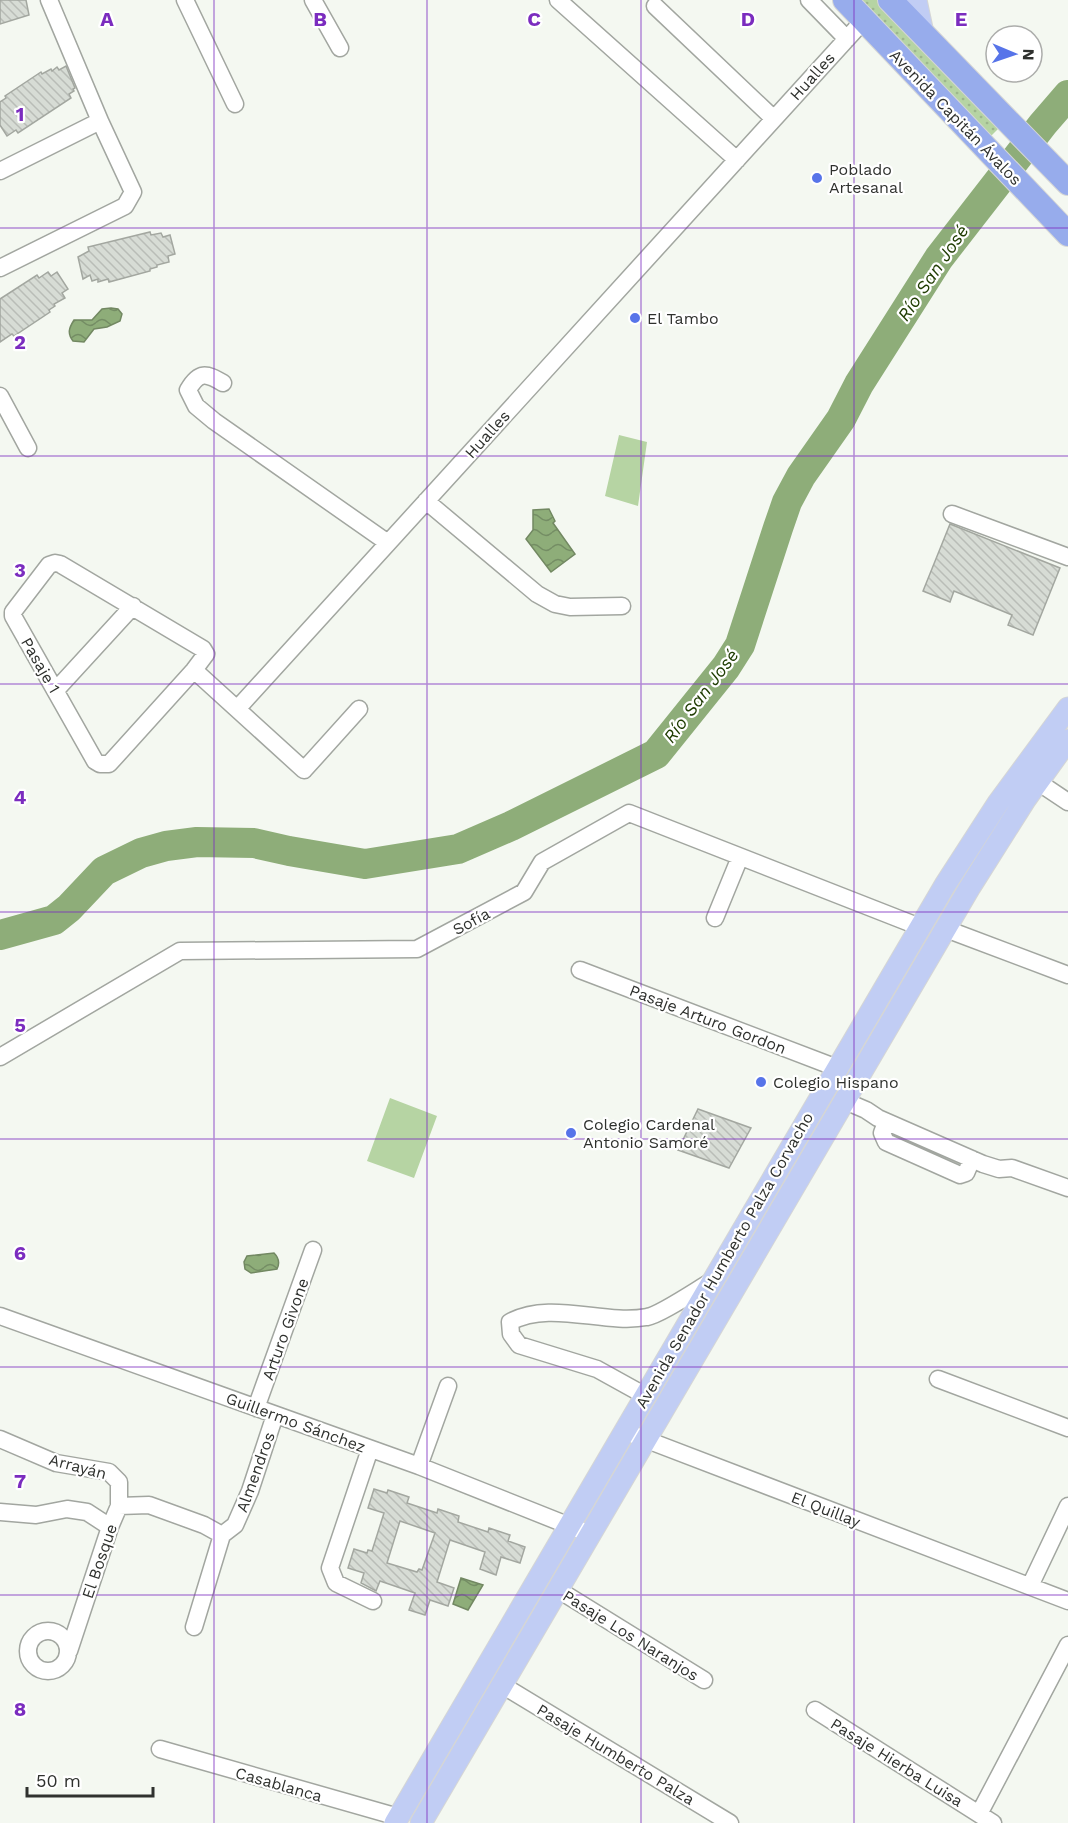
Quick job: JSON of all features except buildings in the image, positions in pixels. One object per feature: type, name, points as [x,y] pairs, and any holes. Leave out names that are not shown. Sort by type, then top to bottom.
[{"type":"highway","name":"Avenida Capitán Ávalos","points":[[845,0],[1068,234]]},
{"type":"highway","points":[[890,0],[1064,179]]},
{"type":"main road","points":[[916,0],[923,33]]},
{"type":"main road","name":"Avenida Senador Humberto Palza Corvacho","points":[[396,1820],[920,927],[998,803],[1068,708]]},
{"type":"main road","name":"Avenida Senador Humberto Palza Corvacho","points":[[421,1823],[946,929],[998,842],[1068,740]]},
{"type":"street","points":[[0,268],[125,206],[133,192],[49,0]]},
{"type":"street","points":[[185,0],[235,105]]},
{"type":"street","points":[[313,0],[340,48]]},
{"type":"street","points":[[558,0],[736,160]]},
{"type":"street","points":[[809,0],[847,39]]},
{"type":"street","points":[[655,6],[774,118]]},
{"type":"street","name":"Hualles","points":[[237,708],[864,20]]},
{"type":"street","points":[[0,171],[100,120]]},
{"type":"street","points":[[223,382],[212,376],[203,375],[195,378],[189,390],[196,406],[388,543]]},
{"type":"street","points":[[0,396],[28,448]]},
{"type":"street","points":[[426,501],[537,594],[555,604],[570,607],[622,606]]},
{"type":"street","points":[[952,514],[1068,557]]},
{"type":"street","name":"Pasaje 1","points":[[60,564],[133,606],[203,649],[205,657],[109,764],[104,765],[95,761],[13,616],[13,612],[50,565],[60,564]]},
{"type":"street","points":[[56,690],[133,606]]},
{"type":"street","points":[[194,670],[304,770],[359,709]]},
{"type":"street","points":[[1038,782],[1068,802]]},
{"type":"street","name":"Sofía","points":[[0,1057],[180,951],[417,949],[524,892],[542,862],[629,813],[920,927]]},
{"type":"street","points":[[715,918],[740,857]]},
{"type":"street","points":[[946,929],[1068,975]]},
{"type":"street","name":"Pasaje Arturo Gordon","points":[[580,970],[837,1068]]},
{"type":"street","points":[[845,1101],[886,1122],[972,1159],[999,1169],[1012,1168],[1068,1188]]},
{"type":"street","name":"Arturo Givone","points":[[256,1408],[313,1250]]},
{"type":"street","points":[[644,1395],[597,1369],[519,1345],[511,1334],[510,1322],[524,1315],[563,1314],[622,1320],[650,1317],[712,1281]]},
{"type":"street","name":"Guillermo Sánchez","points":[[0,1316],[419,1466],[590,1534]]},
{"type":"street","points":[[938,1378],[1068,1428]]},
{"type":"street","points":[[419,1466],[448,1386]]},
{"type":"street","name":"Almendros","points":[[194,1627],[222,1535],[235,1525],[250,1491],[275,1415]]},
{"type":"street","name":"El Quillay","points":[[623,1431],[1068,1601]]},
{"type":"street","name":"Arrayán","points":[[4,1445],[56,1462],[110,1472],[119,1482],[119,1506]]},
{"type":"street","points":[[370,1449],[330,1568],[336,1583],[373,1601]]},
{"type":"street","name":"El Bosque","points":[[69,1651],[119,1506],[149,1504],[204,1525],[222,1535]]},
{"type":"street","points":[[1030,1586],[1068,1506]]},
{"type":"street","points":[[0,1512],[36,1515],[67,1509],[87,1512],[110,1527]]},
{"type":"street","name":"Pasaje Los Naranjos","points":[[557,1589],[704,1680]]},
{"type":"street","name":"Pasaje Hierba Luisa","points":[[815,1710],[986,1819],[1068,1645]]},
{"type":"street","name":"Pasaje Humberto Palza","points":[[502,1684],[730,1823]]},
{"type":"street","name":"Casablanca","points":[[160,1749],[396,1820]]},
{"type":"shaded area","points":[[855,0],[877,0],[1001,126],[991,136]]},
{"type":"shaded area","points":[[619,435],[647,442],[638,506],[605,496]]},
{"type":"shaded area","points":[[390,1098],[437,1116],[414,1178],[367,1161]]},
{"type":"water","points":[[102,309],[118,309],[122,314],[120,321],[107,327],[94,329],[84,342],[73,341],[69,330],[74,320],[92,320]]},
{"type":"water","points":[[549,509],[555,521],[553,523],[575,554],[551,572],[526,539],[533,530],[533,510]]},
{"type":"water","points":[[274,1253],[278,1261],[277,1269],[251,1273],[245,1269],[244,1262],[247,1256]]},
{"type":"water","points":[[461,1578],[483,1585],[468,1610],[453,1604]]},
{"type":"waterway","name":"Río San José","points":[[0,935],[54,920],[69,908],[104,871],[141,853],[166,846],[197,842],[254,843],[365,864],[458,849],[511,826],[656,754],[726,667],[740,645],[787,502],[801,476],[841,419],[859,384],[939,258],[1068,95]]},
{"type":"place","name":"Poblado Artesanal","points":[[817,178]]},
{"type":"place","name":"El Tambo","points":[[635,318]]},
{"type":"place","name":"Colegio Hispano","points":[[761,1082]]},
{"type":"place","name":"Colegio Cardenal Antonio Samoré","points":[[571,1133]]}]
